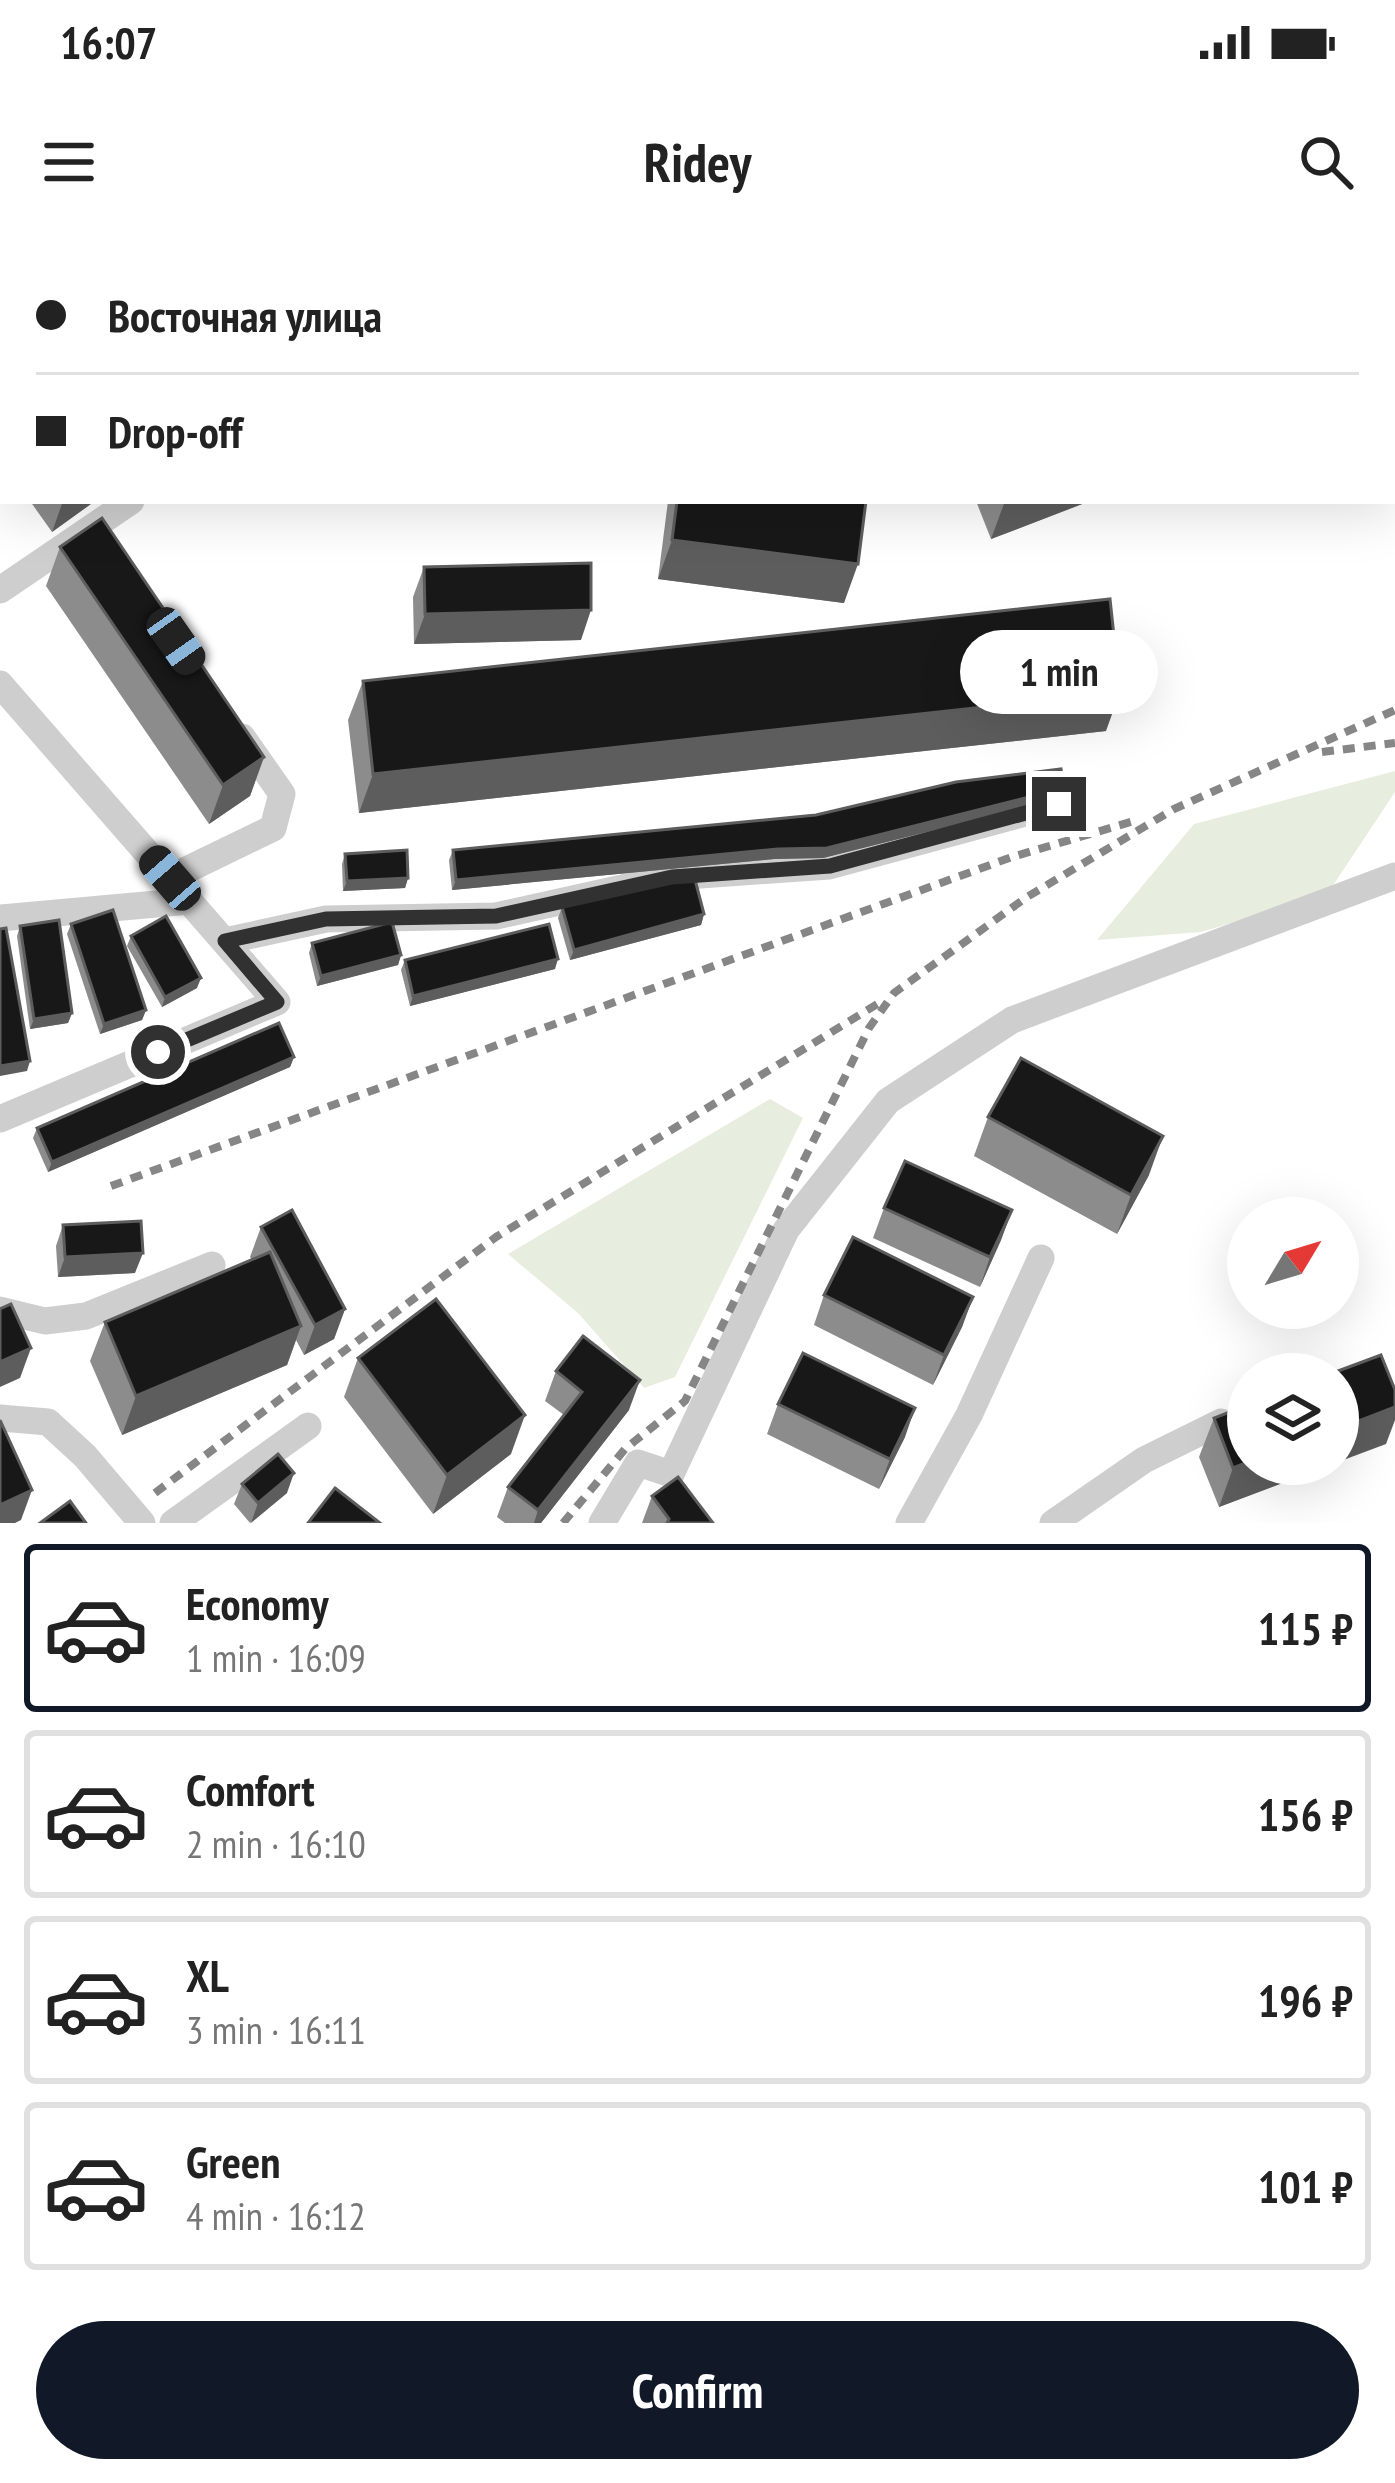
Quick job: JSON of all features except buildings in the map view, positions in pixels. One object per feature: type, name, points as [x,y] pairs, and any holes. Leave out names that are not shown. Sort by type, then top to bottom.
[{"type":"street","points":[[0,590],[102,536],[129,504]]},
{"type":"street","points":[[0,683],[277,1002],[0,1119]]},
{"type":"street","points":[[170,878],[273,828],[282,794],[229,717]]},
{"type":"street","points":[[225,941],[326,919],[496,916],[672,877],[830,866],[1059,804]]},
{"type":"street","points":[[602,1523],[638,1463],[677,1481],[786,1230],[887,1101],[1012,1020],[1395,876]]},
{"type":"street","points":[[0,918],[190,901]]},
{"type":"street","points":[[909,1523],[969,1415],[1041,1258]]},
{"type":"street","points":[[0,1310],[45,1322],[86,1316],[212,1265]]},
{"type":"street","points":[[0,1418],[48,1422],[85,1456],[142,1523]]},
{"type":"street","points":[[1053,1523],[1144,1460],[1221,1422]]},
{"type":"street","points":[[173,1523],[308,1426]]},
{"type":"green space","points":[[1395,771],[1395,792],[1326,896],[1201,932],[1097,940],[1194,824]]},
{"type":"green space","points":[[770,1099],[803,1118],[675,1377],[644,1388],[578,1313],[508,1254]]},
{"type":"railway","points":[[563,1523],[625,1449],[685,1401],[869,1028],[894,993],[1027,897],[1174,809],[1395,710]]},
{"type":"railway","points":[[1322,752],[1395,743]]},
{"type":"railway","points":[[111,1186],[1012,857],[1134,821]]},
{"type":"railway","points":[[155,1493],[496,1237],[884,1000]]},
{"type":"route","points":[[158,1052],[277,1002],[225,941],[326,919],[496,916],[672,877],[830,866],[1059,804]]}]
